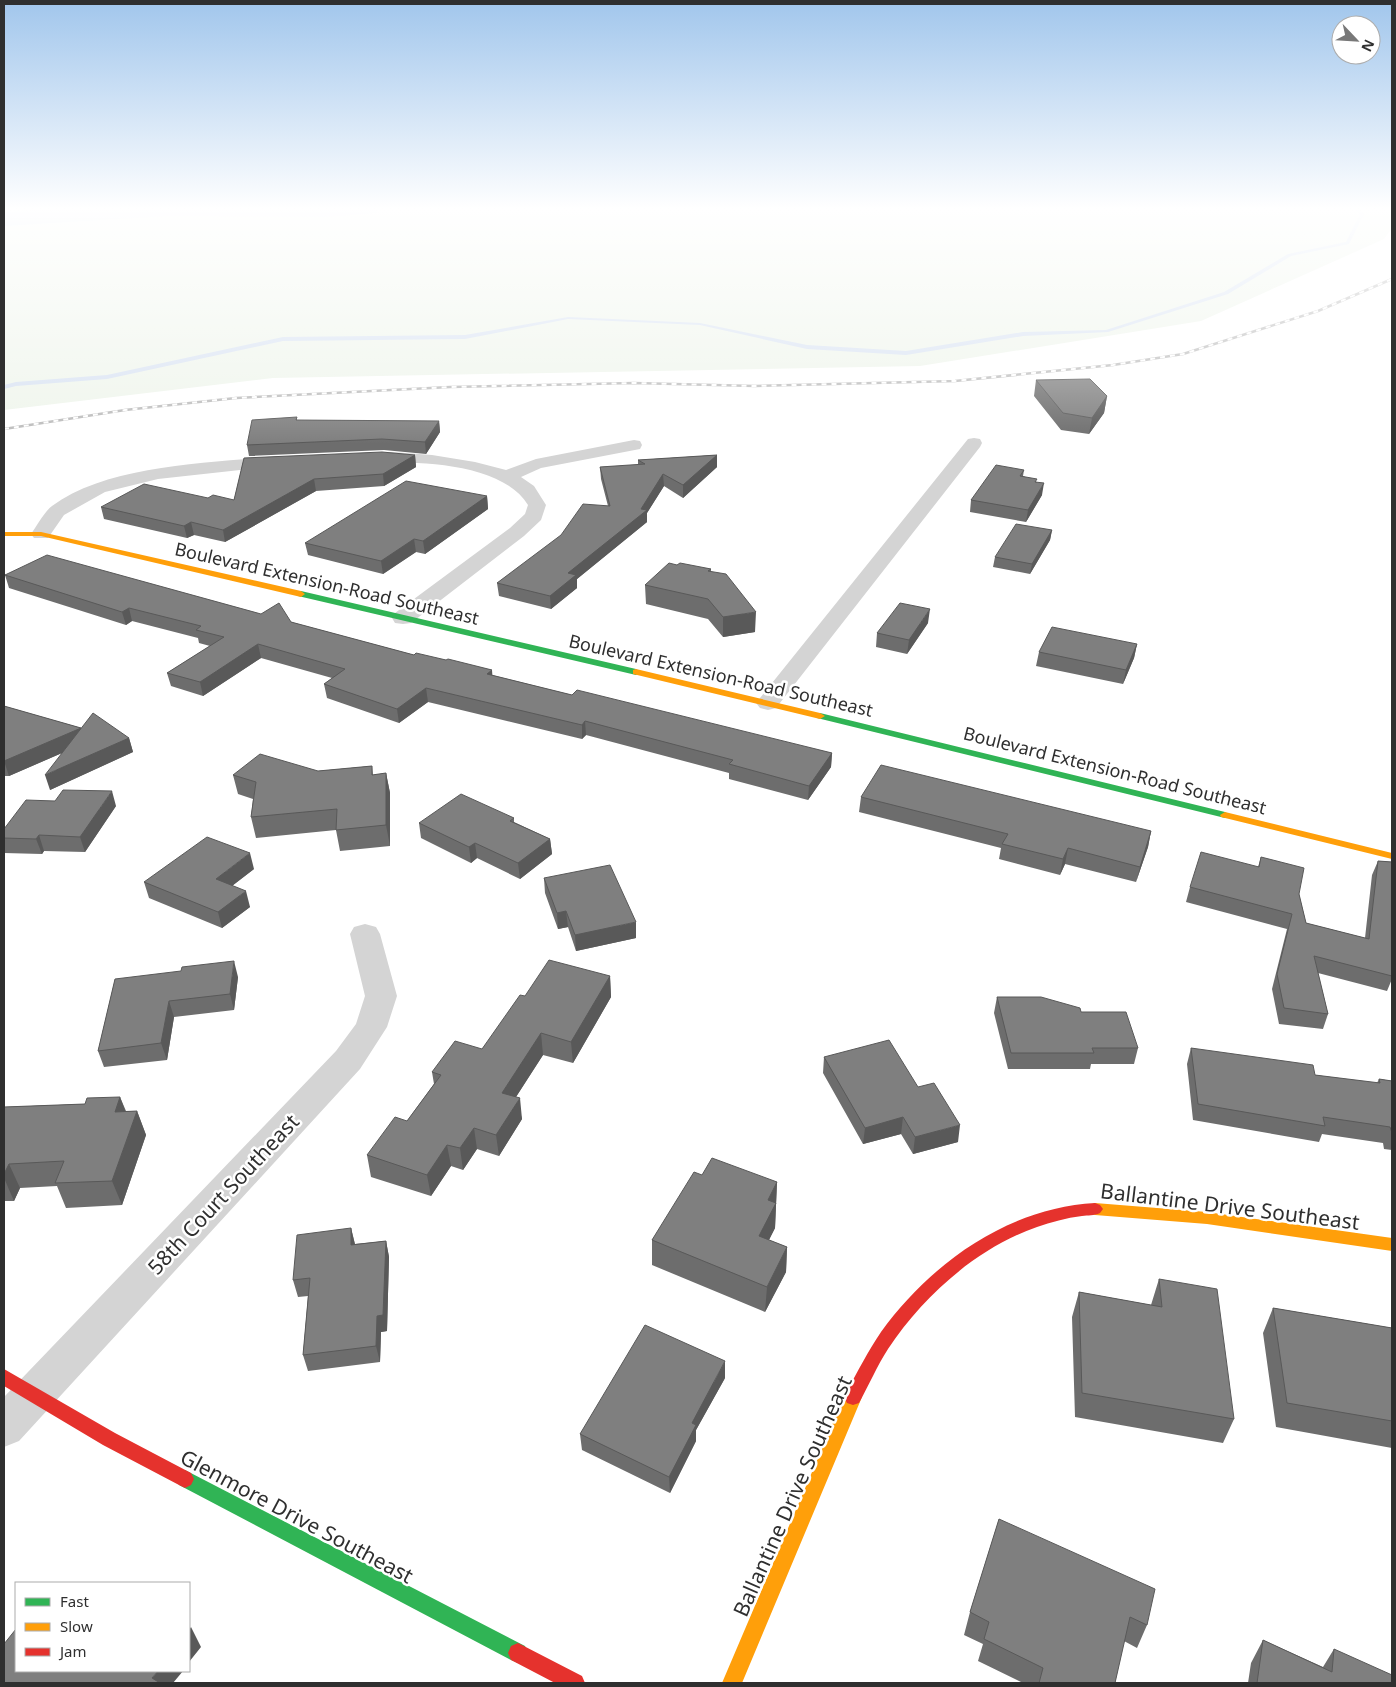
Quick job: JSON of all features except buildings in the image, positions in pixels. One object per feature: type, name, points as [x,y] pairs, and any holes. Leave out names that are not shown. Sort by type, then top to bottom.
[{"type":"street","points":[[768,703],[974,443]]},
{"type":"street","points":[[507,476],[536,464],[634,445]]},
{"type":"street","points":[[356,458],[384,457],[441,462],[507,476],[524,486],[537,505],[534,516],[517,532],[403,618]]},
{"type":"street","points":[[4,534],[41,534],[57,511],[99,488],[158,474],[229,464],[302,459]]},
{"type":"street","name":"Boulevard Extension-Road Southeast","points":[[41,534],[768,703],[1392,856]]},
{"type":"street","name":"58th Court Southeast","points":[[4,1427],[19,1386],[348,1060],[371,1027],[381,996],[365,934]]},
{"type":"street","name":"Ballantine Drive Southeast","points":[[732,1683],[852,1398],[887,1337],[929,1290],[975,1250],[1034,1221],[1082,1209],[1152,1212],[1290,1228],[1392,1245]]},
{"type":"street","name":"Glenmore Drive Southeast","points":[[19,1386],[109,1439],[575,1683]]},
{"type":"shaded area","points":[[4,287],[1277,287],[1201,321],[920,366],[273,378],[4,410]]},
{"type":"waterway","points":[[4,387],[16,384],[107,377],[283,339],[465,337],[568,318],[700,324],[807,347],[906,353],[1023,334],[1106,331],[1226,293],[1237,287]]},
{"type":"railway","points":[[4,429],[125,410],[236,398],[450,387],[634,383],[755,386],[955,381],[1113,365],[1183,354],[1318,311],[1374,287]]},
{"type":"traffic: fast","points":[[301,594],[636,672]]},
{"type":"traffic: fast","points":[[820,716],[1225,815]]},
{"type":"traffic: fast","points":[[185,1479],[518,1653]]},
{"type":"traffic: slow","points":[[4,534],[41,534],[301,594]]},
{"type":"traffic: slow","points":[[636,672],[820,716]]},
{"type":"traffic: slow","points":[[1225,815],[1392,856]]},
{"type":"traffic: slow","points":[[1095,1209],[1207,1218],[1392,1245]]},
{"type":"traffic: slow","points":[[732,1683],[853,1397]]},
{"type":"traffic: jam","points":[[853,1397],[878,1351],[896,1325],[938,1280],[962,1260],[999,1236],[1032,1222],[1066,1212],[1095,1209]]},
{"type":"traffic: jam","points":[[4,1377],[109,1439],[185,1479]]},
{"type":"traffic: jam","points":[[518,1653],[575,1683]]}]
